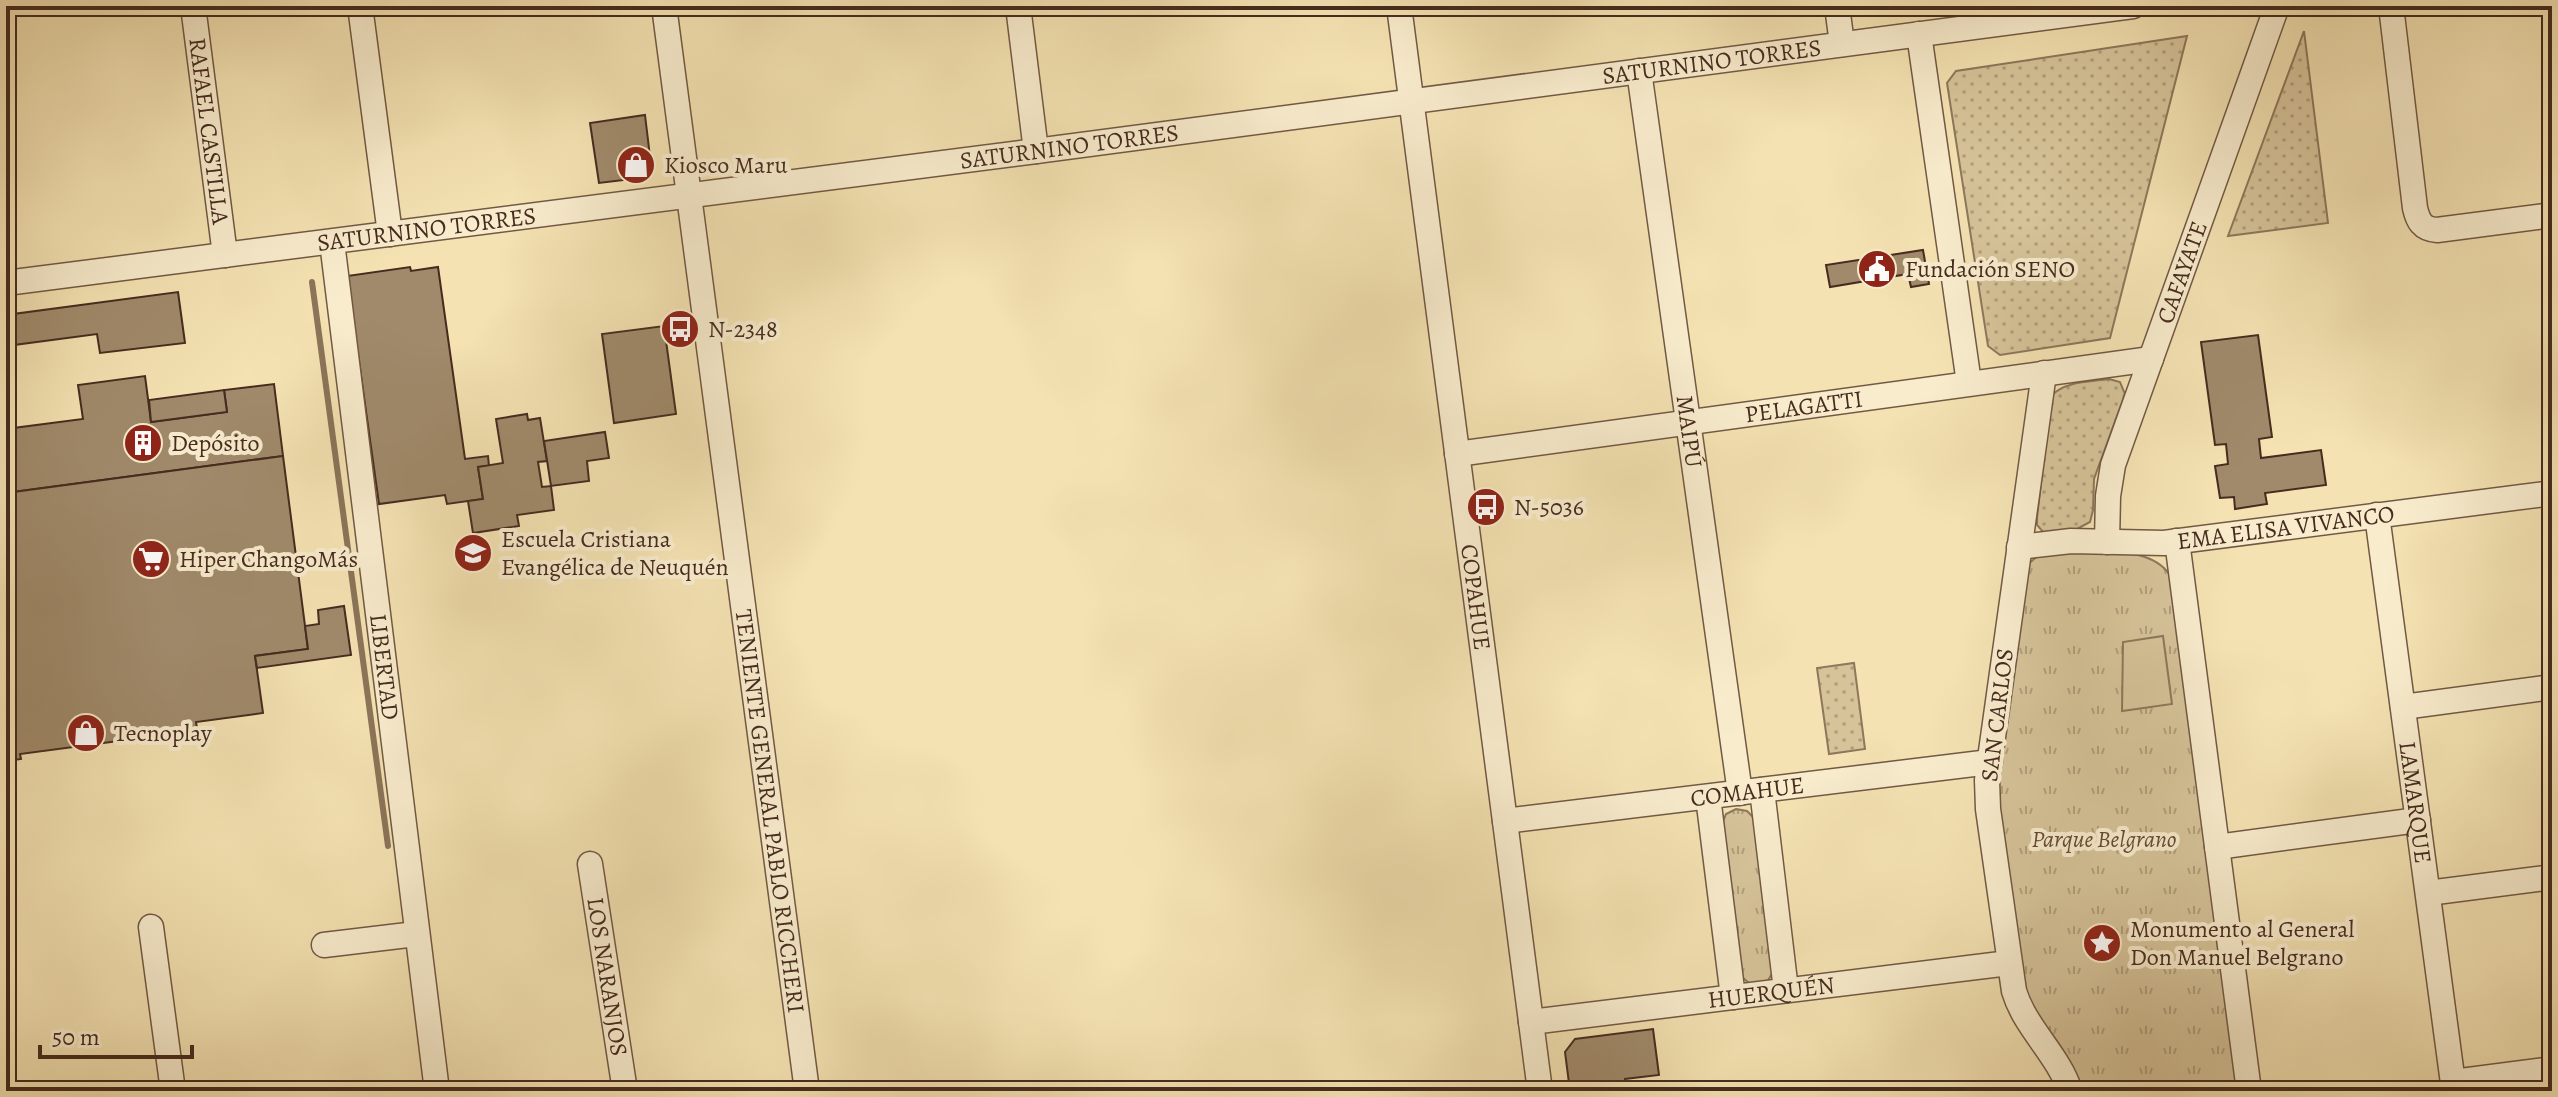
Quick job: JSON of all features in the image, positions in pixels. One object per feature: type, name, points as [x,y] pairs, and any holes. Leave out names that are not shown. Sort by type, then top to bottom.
[{"type":"street","name":"RAFAEL CASTILLA","points":[[193,6],[225,255]]},
{"type":"street","points":[[360,6],[390,234]]},
{"type":"street","name":"TENIENTE GENERAL PABLO RICCHERI","points":[[664,6],[807,1091]]},
{"type":"street","points":[[1018,6],[1036,151]]},
{"type":"street","name":"COPAHUE","points":[[1399,6],[1540,1091]]},
{"type":"street","points":[[1837,6],[1842,44]]},
{"type":"street","name":"SATURNINO TORRES","points":[[6,283],[688,197],[1919,34],[2054,11],[2133,6]]},
{"type":"street","name":"CAFAYATE","points":[[2107,542],[2111,474],[2277,6]]},
{"type":"street","points":[[2391,6],[2415,208],[2424,227],[2437,230],[2552,215]]},
{"type":"street","points":[[1919,34],[1969,383]]},
{"type":"street","name":"MAIPÚ","points":[[1639,71],[1688,422],[1786,990]]},
{"type":"street","name":"LIBERTAD","points":[[332,242],[437,1091]]},
{"type":"street","name":"PELAGATTI","points":[[1457,454],[2151,359]]},
{"type":"street","name":"SAN CARLOS","points":[[2044,373],[1987,780],[1988,809],[2016,999],[2064,1074],[2070,1091]]},
{"type":"street","name":"EMA ELISA VIVANCO","points":[[2019,547],[2071,541],[2142,544],[2177,541],[2552,493]]},
{"type":"street","name":"LAMARQUE","points":[[2377,515],[2453,1087]]},
{"type":"street","points":[[2177,541],[2249,1091]]},
{"type":"street","points":[[2403,707],[2552,687]]},
{"type":"street","name":"COMAHUE","points":[[1505,821],[1990,762]]},
{"type":"street","points":[[1708,797],[1733,997]]},
{"type":"street","points":[[2217,847],[2418,820]]},
{"type":"street","name":"LOS NARANJOS","points":[[590,864],[625,1091]]},
{"type":"street","points":[[2428,893],[2552,877]]},
{"type":"street","points":[[151,927],[173,1091]]},
{"type":"street","points":[[324,945],[416,934]]},
{"type":"street","name":"HUERQUÉN","points":[[1531,1022],[2009,963]]},
{"type":"street","points":[[2453,1087],[2552,1069]]},
{"type":"green space","points":[[2304,31],[2328,223],[2228,236]]},
{"type":"green space","points":[[2187,36],[2110,338],[2000,355],[1988,346],[1947,83],[1956,71]]},
{"type":"green space","points":[[2109,379],[2120,382],[2125,394],[2094,479],[2090,522],[2075,530],[2043,532],[2037,525],[2037,518],[2051,396],[2070,385]]},
{"type":"green space","name":"Parque Belgrano","points":[[2090,551],[2122,552],[2144,557],[2163,567],[2170,575],[2239,1091],[2078,1091],[2027,1003],[1996,790],[2028,564],[2038,556]]},
{"type":"green space","points":[[2163,636],[2172,704],[2122,711],[2123,642]]},
{"type":"green space","points":[[1854,663],[1865,749],[1829,754],[1817,668]]},
{"type":"green space","points":[[1736,809],[1747,811],[1755,819],[1773,972],[1767,982],[1750,984],[1742,977],[1722,824],[1726,814]]},
{"type":"building","points":[[645,115],[651,165],[640,178],[599,183],[590,123]]},
{"type":"building","name":"Fundación SENO","points":[[1923,250],[1929,284],[1911,287],[1908,274],[1830,287],[1826,265]]},
{"type":"building","points":[[410,267],[411,271],[438,267],[465,459],[488,456],[489,466],[478,467],[483,499],[447,504],[445,495],[379,504],[347,276]]},
{"type":"building","points":[[178,292],[185,343],[100,353],[97,334],[6,346],[6,315]]},
{"type":"building","points":[[664,326],[676,414],[614,423],[602,334]]},
{"type":"building","points":[[2258,335],[2272,437],[2259,439],[2261,458],[2321,450],[2326,485],[2265,493],[2267,504],[2235,509],[2234,497],[2220,498],[2215,466],[2228,464],[2226,444],[2215,445],[2201,342]]},
{"type":"building","name":"Depósito","points":[[145,376],[151,422],[227,412],[224,390],[274,384],[283,456],[6,493],[6,429],[83,419],[78,385]]},
{"type":"building","points":[[224,390],[227,412],[151,422],[149,400]]},
{"type":"building","points":[[527,414],[528,420],[540,418],[547,461],[538,462],[542,487],[551,486],[554,510],[517,515],[519,526],[473,533],[468,501],[483,499],[478,467],[503,463],[496,419]]},
{"type":"building","points":[[605,432],[609,458],[587,461],[589,481],[551,486],[544,441]]},
{"type":"building","name":"Hiper ChangoMás","points":[[283,456],[308,649],[255,656],[263,713],[196,722],[198,735],[164,739],[164,735],[20,754],[21,759],[6,761],[6,493]]},
{"type":"building","points":[[344,606],[351,655],[257,668],[255,656],[308,649],[305,626],[319,624],[318,610]]},
{"type":"building","points":[[1653,1029],[1659,1075],[1625,1079],[1626,1091],[1570,1091],[1565,1052],[1575,1039]]},
{"type":"waterway","points":[[312,282],[388,846]]},
{"type":"place","name":"Kiosco Maru","points":[[636,165]]},
{"type":"place","name":"Fundación SENO","points":[[1877,269]]},
{"type":"place","name":"N-2348","points":[[680,329]]},
{"type":"place","name":"Depósito","points":[[143,443]]},
{"type":"place","name":"N-5036","points":[[1486,507]]},
{"type":"place","name":"Escuela Cristiana Evangélica de Neuquén","points":[[473,553]]},
{"type":"place","name":"Hiper ChangoMás","points":[[151,559]]},
{"type":"place","name":"Tecnoplay","points":[[86,733]]},
{"type":"place","name":"Monumento al General Don Manuel Belgrano","points":[[2102,943]]}]
